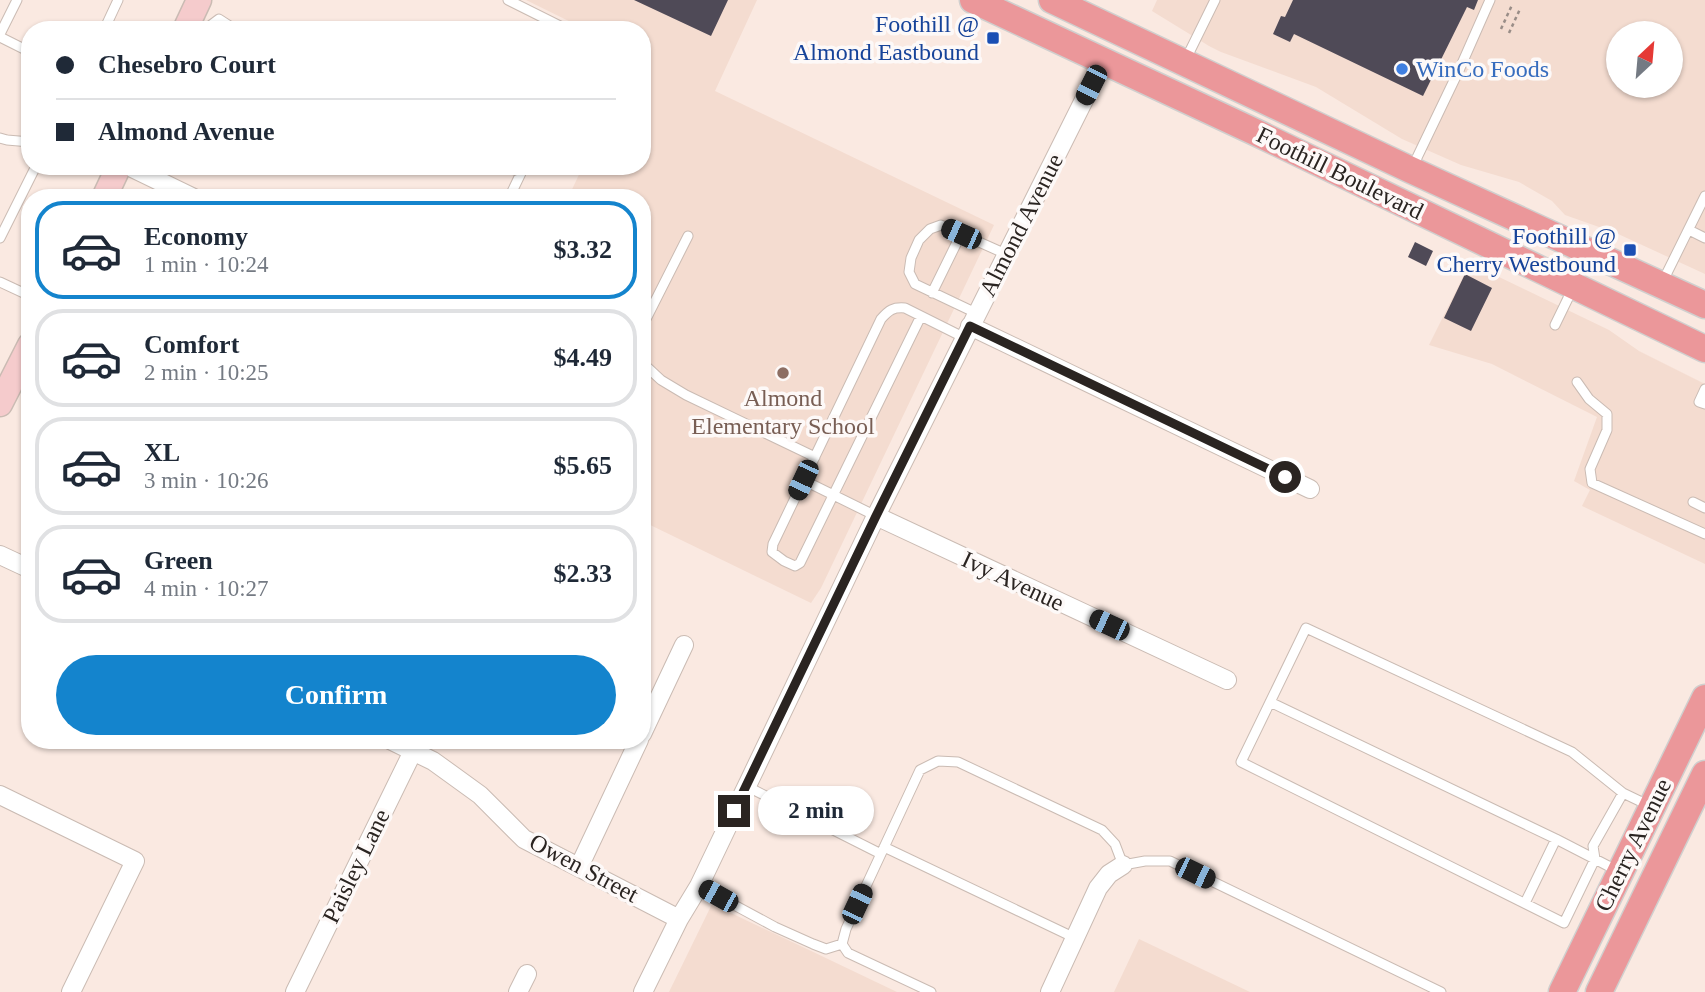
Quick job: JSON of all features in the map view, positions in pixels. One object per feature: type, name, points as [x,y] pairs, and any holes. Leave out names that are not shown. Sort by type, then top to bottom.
[{"type":"main road","name":"Foothill Boulevard","points":[[973,0],[1705,349]]},
{"type":"main road","name":"Foothill Boulevard","points":[[1052,0],[1705,306]]},
{"type":"main road","points":[[1261,135],[1300,139],[1391,182],[1405,182],[1411,170]]},
{"type":"main road","name":"Cherry Avenue","points":[[1562,992],[1705,698]]},
{"type":"main road","name":"Cherry Avenue","points":[[1599,992],[1705,774]]},
{"type":"street","name":"Almond Avenue","points":[[643,992],[679,919],[699,886],[876,516],[1103,62]]},
{"type":"street","points":[[147,175],[175,189]]},
{"type":"street","points":[[970,325],[1310,489]]},
{"type":"street","points":[[0,404],[21,363]]},
{"type":"street","name":"Ivy Avenue","points":[[876,516],[1227,680]]},
{"type":"street","points":[[0,555],[21,565]]},
{"type":"street","points":[[651,715],[684,645]]},
{"type":"street","name":"Paisley Lane","points":[[295,992],[414,749]]},
{"type":"street","name":"Owen Street","points":[[419,749],[480,794],[524,839],[679,919]]},
{"type":"street","points":[[579,867],[635,749]]},
{"type":"street","points":[[0,795],[135,861],[71,992]]},
{"type":"street","points":[[1050,992],[1098,888],[1109,874],[1123,865]]},
{"type":"street","points":[[518,992],[527,974]]},
{"type":"lane","points":[[17,0],[0,35],[21,47]]},
{"type":"lane","points":[[108,21],[118,0]]},
{"type":"lane","points":[[508,0],[550,21]]},
{"type":"lane","points":[[1184,62],[1215,0]]},
{"type":"lane","points":[[1411,170],[1490,0]]},
{"type":"lane","points":[[200,21],[222,21]]},
{"type":"lane","points":[[0,138],[21,141]]},
{"type":"lane","points":[[0,238],[21,196]]},
{"type":"lane","points":[[1661,285],[1705,196]]},
{"type":"lane","points":[[970,325],[933,293],[915,284],[909,272],[911,258],[919,240],[930,229],[941,225],[1006,254]]},
{"type":"lane","points":[[1689,230],[1705,238]]},
{"type":"lane","points":[[933,293],[961,234]]},
{"type":"lane","points":[[651,309],[688,236]]},
{"type":"lane","points":[[0,282],[21,292]]},
{"type":"lane","points":[[1555,325],[1574,286]]},
{"type":"lane","points":[[921,316],[800,563],[795,566],[784,561],[772,552],[773,544],[887,311],[895,307],[905,308],[921,316],[970,325]]},
{"type":"lane","points":[[651,372],[687,395],[815,457]]},
{"type":"lane","points":[[1577,382],[1589,399],[1607,414],[1607,430],[1590,469],[1592,483],[1705,534]]},
{"type":"lane","points":[[1705,389],[1699,401],[1705,404]]},
{"type":"lane","points":[[803,480],[876,516]]},
{"type":"lane","points":[[1693,502],[1705,508]]},
{"type":"lane","points":[[1623,793],[1592,846],[1595,859],[1564,923],[1241,762],[1306,628],[1572,752],[1623,793],[1652,807]]},
{"type":"lane","points":[[1270,702],[1620,872]]},
{"type":"lane","points":[[931,992],[848,953],[842,944],[846,929],[920,770],[938,761],[958,762],[1102,830],[1115,844],[1123,865],[1145,861],[1170,861],[1441,992]]},
{"type":"lane","points":[[746,786],[1075,938]]},
{"type":"lane","points":[[1525,903],[1556,839]]},
{"type":"lane","points":[[699,886],[813,944],[826,949],[842,944]]},
{"type":"path","points":[[1501,29],[1512,5]]},
{"type":"path","points":[[1509,33],[1520,9]]},
{"type":"shaded area","name":"Almond Elementary School","points":[[526,0],[757,0],[715,91],[994,225],[821,588],[811,603],[651,525],[651,189],[572,189],[579,175],[651,175],[651,21],[569,21]]},
{"type":"shaded area","points":[[1157,0],[1705,0],[1705,274],[1616,233],[1565,215],[1552,201],[1519,182],[1461,165],[1402,139],[1316,87],[1209,46],[1152,11]]},
{"type":"shaded area","points":[[1470,263],[1609,330],[1639,351],[1705,384],[1705,564],[1582,506],[1590,490],[1574,481],[1597,417],[1492,364],[1429,345]]},
{"type":"shaded area","points":[[712,904],[807,949],[897,992],[669,992]]},
{"type":"shaded area","points":[[1139,939],[1250,992],[1114,992]]},
{"type":"building","points":[[634,0],[728,0],[711,36]]},
{"type":"building","name":"WinCo Foods","points":[[1293,0],[1478,0],[1474,10],[1467,7],[1423,96],[1294,34],[1290,42],[1273,34],[1281,16],[1285,17]]},
{"type":"building","points":[[1415,242],[1433,251],[1426,266],[1408,257]]},
{"type":"building","points":[[1465,274],[1492,288],[1471,331],[1444,318]]},
{"type":"place","name":"Foothill @ Almond Eastbound","points":[[993,38]]},
{"type":"place","name":"WinCo Foods","points":[[1402,69]]},
{"type":"place","name":"Foothill @ Cherry Westbound","points":[[1630,250]]},
{"type":"place","name":"Almond Elementary School","points":[[783,373]]},
{"type":"route","points":[[734,811],[970,326],[1285,477]]}]
